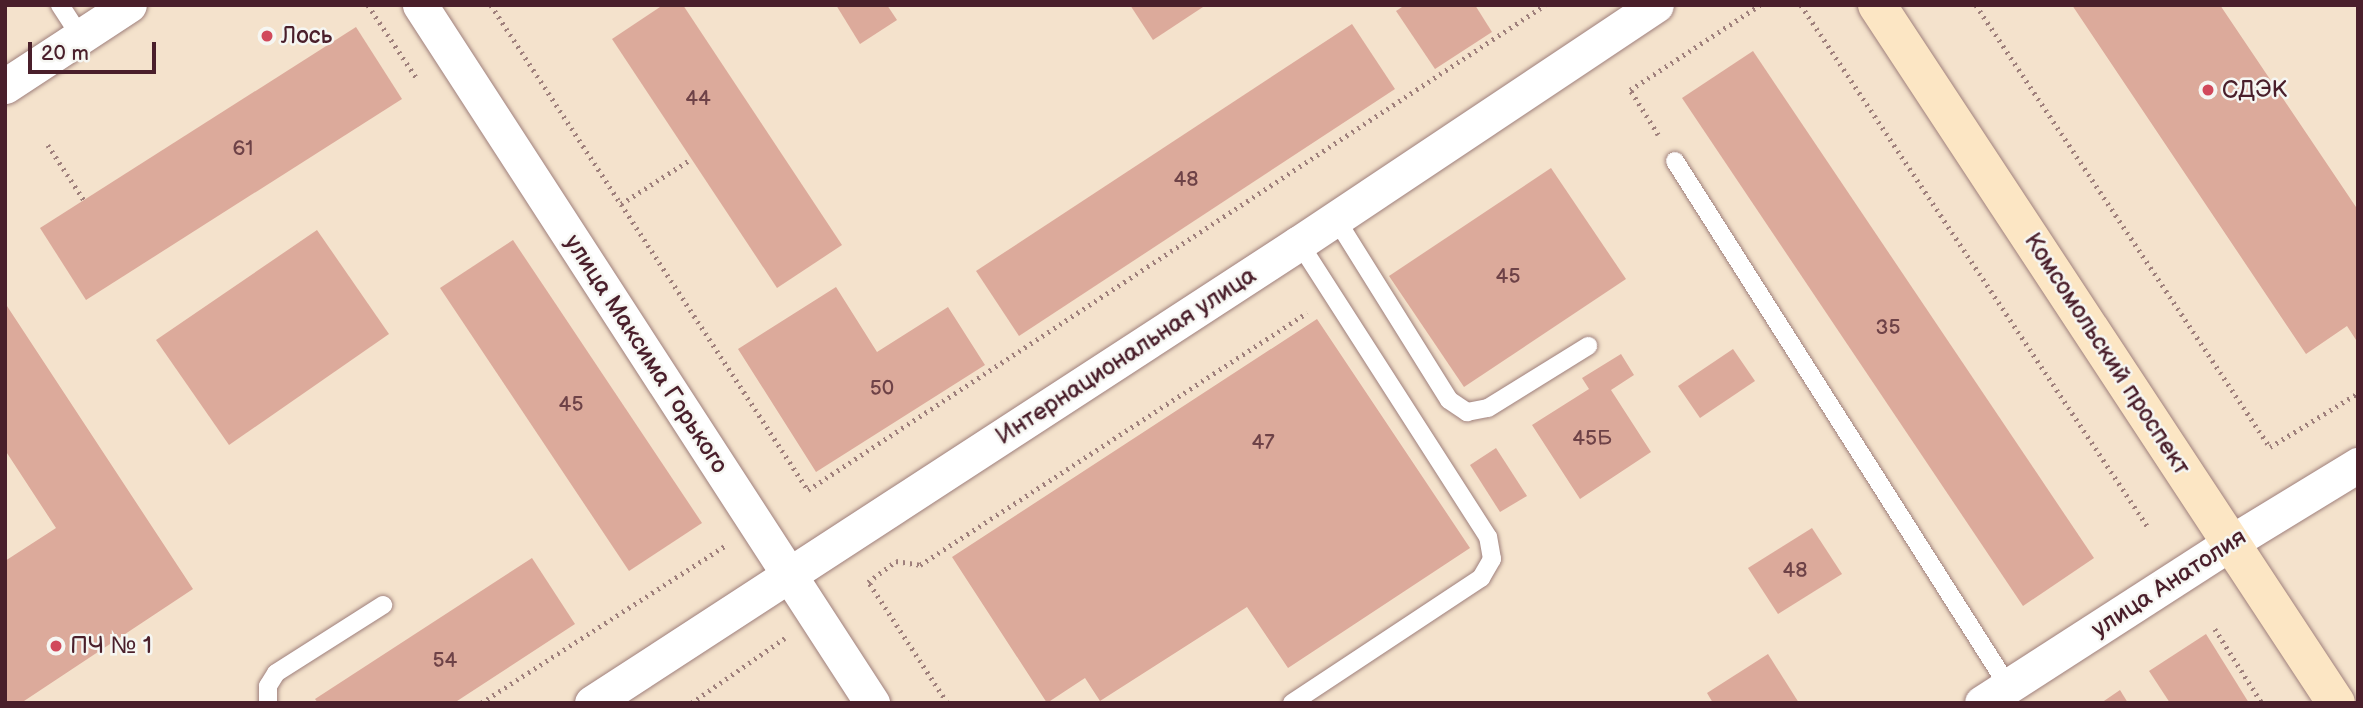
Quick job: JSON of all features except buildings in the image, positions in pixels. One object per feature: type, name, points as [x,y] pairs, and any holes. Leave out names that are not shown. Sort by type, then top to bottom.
[{"type":"street","points":[[5,86],[129,5]]},
{"type":"street","name":"улица Максима Горького","points":[[420,5],[791,575],[867,701]]},
{"type":"street","name":"Интернациональная улица","points":[[592,703],[1336,219],[1656,5]]},
{"type":"street","name":"Комсомольский проспект","points":[[1877,5],[2336,703]]},
{"type":"street","name":"улица Анатолия","points":[[1995,694],[2230,543],[2358,465]]},
{"type":"lane","points":[[60,5],[81,37]]},
{"type":"lane","points":[[1675,161],[1995,694]]},
{"type":"lane","points":[[1336,219],[1449,400],[1467,412],[1488,408],[1588,346]]},
{"type":"lane","points":[[1292,703],[1481,578],[1492,559],[1488,537],[1299,243]]},
{"type":"lane","points":[[268,703],[268,686],[276,673],[383,605]]},
{"type":"path","points":[[491,5],[808,490],[1545,5]]},
{"type":"path","points":[[1675,161],[1630,90],[1760,5]]},
{"type":"path","points":[[1801,5],[2148,527]]},
{"type":"path","points":[[1976,5],[2270,447],[2358,393]]},
{"type":"path","points":[[48,145],[84,200]]},
{"type":"path","points":[[621,204],[691,159]]},
{"type":"path","points":[[947,703],[868,582],[896,561],[920,565],[1333,296]]},
{"type":"path","points":[[481,703],[726,545]]},
{"type":"path","points":[[2215,629],[2262,703]]},
{"type":"path","points":[[691,703],[785,638]]},
{"type":"place","name":"Лось","points":[[267,36]]},
{"type":"place","name":"СДЭК","points":[[2208,90]]},
{"type":"place","name":"ПЧ № 1","points":[[56,646]]}]
